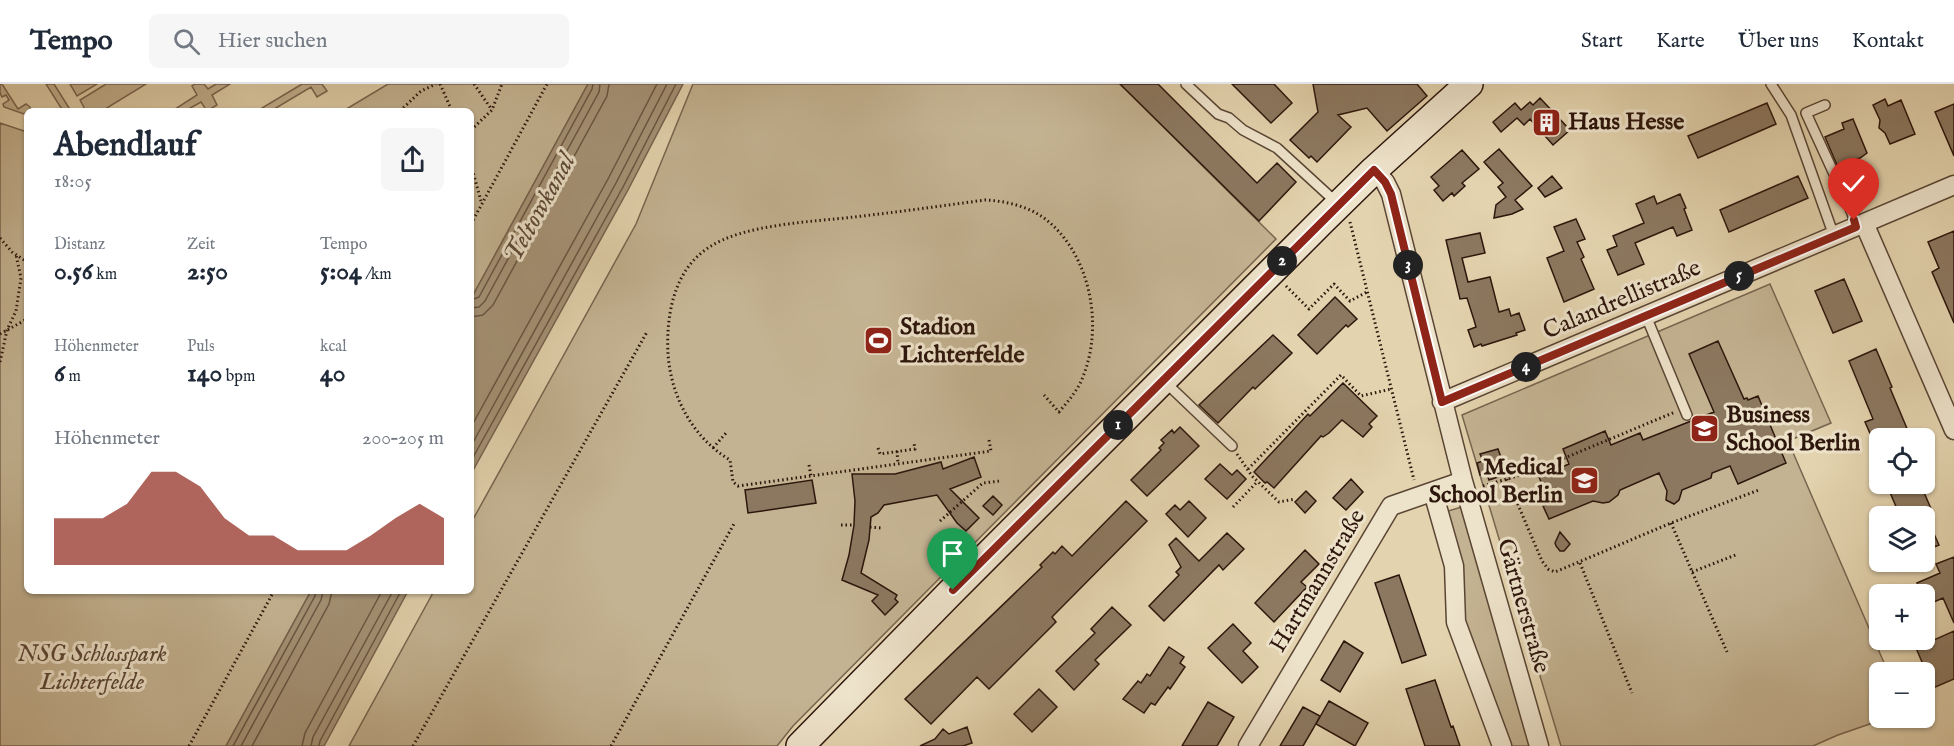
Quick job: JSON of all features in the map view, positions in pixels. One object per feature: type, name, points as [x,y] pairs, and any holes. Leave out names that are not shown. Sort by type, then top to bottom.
[{"type":"street","points":[[800,746],[1163,380],[1344,211],[1374,170],[1469,84]]},
{"type":"street","name":"Gärtnerstraße","points":[[1374,170],[1385,182],[1391,194],[1463,482],[1539,746]]},
{"type":"street","name":"Calandrellistraße","points":[[1442,402],[1954,185]]},
{"type":"street","points":[[1860,225],[1954,430]]},
{"type":"street","name":"Hartmannstraße","points":[[1248,746],[1391,506],[1425,490],[1463,482]]},
{"type":"street","points":[[1425,490],[1454,566],[1455,622],[1502,746]]},
{"type":"lane","points":[[1186,84],[1218,114],[1229,118],[1243,130],[1277,148],[1344,211]]},
{"type":"lane","points":[[1771,84],[1791,115],[1834,236]]},
{"type":"lane","points":[[1826,105],[1806,113],[1852,213],[1860,225]]},
{"type":"lane","points":[[1646,316],[1686,411]]},
{"type":"lane","points":[[1163,380],[1232,446]]},
{"type":"path","points":[[403,108],[421,92],[438,84],[450,108]]},
{"type":"path","points":[[474,84],[492,110]]},
{"type":"path","points":[[474,127],[492,110],[502,84]]},
{"type":"path","points":[[474,218],[547,84]]},
{"type":"path","points":[[474,175],[482,202]]},
{"type":"path","points":[[990,440],[991,451],[738,486],[733,482],[730,460],[713,448],[691,423],[679,402],[670,377],[668,338],[675,291],[695,259],[707,248],[745,231],[985,200],[1017,205],[1049,221],[1066,240],[1089,290],[1093,316],[1089,356],[1084,375],[1074,395],[1059,412],[1044,395]]},
{"type":"path","points":[[1344,211],[1391,390],[1425,490]]},
{"type":"path","points":[[0,238],[16,255],[24,260]]},
{"type":"path","points":[[0,362],[7,330],[16,311],[21,278],[16,255]]},
{"type":"path","points":[[1287,287],[1309,309],[1334,284],[1350,301],[1367,292]]},
{"type":"path","points":[[0,334],[24,321]]},
{"type":"path","points":[[413,746],[647,332]]},
{"type":"path","points":[[1248,469],[1341,375],[1361,396],[1391,390]]},
{"type":"path","points":[[1484,486],[1531,472],[1686,411]]},
{"type":"path","points":[[713,448],[726,433]]},
{"type":"path","points":[[878,448],[879,454],[915,449],[914,443]]},
{"type":"path","points":[[1232,446],[1258,482],[1279,502],[1295,499]]},
{"type":"path","points":[[897,451],[898,464]]},
{"type":"path","points":[[809,465],[811,476]]},
{"type":"path","points":[[1507,479],[1542,561],[1548,569],[1556,573],[1671,523],[1759,490]]},
{"type":"path","points":[[940,520],[983,483],[1000,481]]},
{"type":"path","points":[[1233,507],[1258,482]]},
{"type":"path","points":[[611,746],[735,522]]},
{"type":"path","points":[[1671,523],[1727,652]]},
{"type":"path","points":[[841,525],[854,525]]},
{"type":"path","points":[[870,527],[881,528]]},
{"type":"path","points":[[1692,572],[1738,554]]},
{"type":"path","points":[[1580,563],[1632,693]]},
{"type":"path","points":[[189,746],[272,594]]},
{"type":"green space","points":[[0,84],[2,84],[18,109],[26,104],[30,108],[24,108],[24,114],[4,107],[3,104],[9,100],[6,95],[2,97]]},
{"type":"green space","points":[[46,84],[54,84],[69,108],[61,108]]},
{"type":"green space","points":[[70,84],[97,84],[77,96]]},
{"type":"green space","points":[[106,84],[146,84],[107,108],[84,108],[80,100]]},
{"type":"green space","points":[[204,84],[208,89],[216,84],[230,84],[212,95],[217,105],[212,108],[205,108],[201,102],[190,108],[177,108],[197,95],[192,86]]},
{"type":"green space","points":[[302,84],[322,84],[327,91],[317,97],[311,87],[276,108],[262,108]]},
{"type":"green space","points":[[388,84],[588,84],[474,293],[474,108],[348,108]]},
{"type":"green space","name":"Stadion Lichterfelde","points":[[693,84],[1120,84],[1276,239],[793,726],[777,746],[349,746],[432,594],[474,594],[474,518],[636,224]]},
{"type":"green space","name":"NSG Schlosspark Lichterfelde","points":[[0,123],[24,131],[24,594],[309,594],[226,746],[0,746]]},
{"type":"green space","points":[[1770,284],[1831,423],[1788,441],[1869,628],[1869,650],[1878,650],[1884,662],[1869,662],[1869,724],[1813,746],[1561,746],[1462,415]]},
{"type":"green space","points":[[1462,507],[1532,746],[1510,746],[1462,613],[1448,511]]},
{"type":"water","name":"Teltowkanal","points":[[588,84],[683,84],[628,190],[474,469],[474,293]]},
{"type":"water","points":[[309,594],[406,594],[324,746],[226,746]]},
{"type":"building","points":[[1120,84],[1158,84],[1257,183],[1277,163],[1296,182],[1259,221]]},
{"type":"building","points":[[1232,84],[1274,84],[1292,103],[1271,123]]},
{"type":"building","points":[[1313,84],[1417,84],[1427,96],[1387,131],[1367,108],[1338,115],[1351,127],[1317,162],[1311,156],[1309,158],[1290,140],[1318,112]]},
{"type":"building","name":"Haus Hesse","points":[[1540,98],[1570,130],[1553,145],[1530,119],[1524,125],[1517,118],[1501,132],[1493,122],[1515,103],[1521,110],[1530,102],[1533,105]]},
{"type":"building","points":[[1885,99],[1888,106],[1901,100],[1915,134],[1890,144],[1885,133],[1879,128],[1880,120],[1873,105]]},
{"type":"building","points":[[1767,103],[1776,124],[1698,158],[1688,136]]},
{"type":"building","points":[[1954,104],[1954,156],[1935,112]]},
{"type":"building","points":[[1853,119],[1867,153],[1860,158],[1837,165],[1825,137],[1844,129],[1842,123]]},
{"type":"building","points":[[1499,149],[1532,186],[1515,200],[1523,209],[1494,218],[1496,205],[1506,197],[1498,187],[1503,183],[1484,162]]},
{"type":"building","points":[[1462,150],[1479,169],[1462,183],[1465,186],[1454,196],[1452,193],[1443,201],[1434,190],[1439,186],[1431,177]]},
{"type":"building","points":[[1552,176],[1562,188],[1545,197],[1538,188]]},
{"type":"building","points":[[1798,176],[1808,198],[1729,232],[1720,210]]},
{"type":"building","points":[[1680,194],[1692,230],[1677,236],[1673,227],[1635,243],[1644,264],[1618,275],[1607,250],[1617,246],[1613,236],[1644,223],[1636,204],[1654,196],[1657,204]]},
{"type":"building","points":[[1576,219],[1585,239],[1577,242],[1584,257],[1581,259],[1594,289],[1564,302],[1547,258],[1564,251],[1554,227]]},
{"type":"building","points":[[1954,231],[1954,323],[1932,272],[1939,268],[1928,242]]},
{"type":"building","points":[[1480,233],[1485,253],[1462,258],[1468,282],[1490,277],[1499,312],[1509,309],[1511,316],[1519,313],[1525,330],[1516,333],[1517,335],[1474,347],[1468,330],[1476,327],[1467,298],[1460,299],[1446,240]]},
{"type":"building","points":[[1844,279],[1862,321],[1833,333],[1815,291]]},
{"type":"building","points":[[1335,297],[1357,319],[1348,327],[1346,325],[1317,354],[1298,335]]},
{"type":"building","points":[[1273,335],[1292,353],[1255,389],[1253,387],[1218,423],[1199,405]]},
{"type":"building","points":[[1718,341],[1744,399],[1748,400],[1758,396],[1786,463],[1738,484],[1730,466],[1712,473],[1711,478],[1682,490],[1679,500],[1674,504],[1666,500],[1667,491],[1659,473],[1620,490],[1618,495],[1609,502],[1593,501],[1549,519],[1543,506],[1550,503],[1539,477],[1569,464],[1563,449],[1605,431],[1611,445],[1640,433],[1643,440],[1714,412],[1689,354]]},
{"type":"building","points":[[1876,349],[1907,428],[1869,428],[1869,431],[1865,422],[1873,419],[1849,361]]},
{"type":"building","points":[[1343,383],[1377,416],[1369,424],[1372,427],[1363,437],[1342,420],[1329,433],[1321,436],[1274,488],[1267,482],[1265,483],[1254,472],[1308,414],[1310,416]]},
{"type":"building","points":[[1180,427],[1199,446],[1147,496],[1131,480],[1161,450],[1159,448],[1164,443],[1161,440],[1172,430],[1174,433]]},
{"type":"building","points":[[1498,449],[1507,474],[1489,480],[1486,472],[1480,475],[1477,463],[1483,461],[1480,454]]},
{"type":"building","points":[[974,457],[981,477],[950,489],[979,518],[966,531],[957,523],[937,495],[884,505],[878,513],[871,517],[869,540],[861,573],[897,595],[895,599],[898,602],[885,615],[872,601],[878,595],[842,580],[854,525],[855,501],[852,474],[895,474],[941,462],[943,469]]},
{"type":"building","points":[[1220,464],[1232,475],[1237,470],[1246,479],[1227,499],[1205,479]]},
{"type":"building","points":[[1351,479],[1363,492],[1346,510],[1333,498]]},
{"type":"building","points":[[812,480],[816,503],[748,513],[745,490]]},
{"type":"building","points":[[1306,491],[1316,501],[1305,513],[1295,502]]},
{"type":"building","points":[[1891,494],[1925,494],[1930,506],[1896,506]]},
{"type":"building","points":[[993,496],[1002,505],[993,515],[983,506]]},
{"type":"building","points":[[1126,501],[1147,521],[1052,617],[1056,622],[989,689],[977,677],[931,724],[905,699],[1042,567],[1040,565],[1053,552],[1055,554],[1062,546],[1072,556]]},
{"type":"building","points":[[1189,501],[1206,518],[1188,537],[1166,514],[1175,505],[1180,510]]},
{"type":"building","points":[[1560,532],[1570,544],[1564,551],[1560,551],[1555,543]]},
{"type":"building","points":[[1227,533],[1244,549],[1223,570],[1219,565],[1164,621],[1149,606],[1179,575],[1176,572],[1181,567],[1169,545],[1176,538],[1199,561]]},
{"type":"building","points":[[1305,550],[1319,564],[1301,582],[1307,587],[1274,622],[1255,603]]},
{"type":"building","points":[[1954,557],[1954,623],[1943,598],[1935,602],[1935,584],[1917,583],[1940,573],[1936,564]]},
{"type":"building","points":[[1399,575],[1426,655],[1402,663],[1375,583]]},
{"type":"building","points":[[1112,607],[1131,625],[1095,660],[1099,664],[1074,690],[1056,671],[1095,633],[1091,629]]},
{"type":"building","points":[[1233,624],[1251,643],[1243,651],[1258,667],[1242,683],[1208,648]]},
{"type":"building","points":[[1954,631],[1954,679],[1935,687],[1935,662],[1922,662],[1917,650],[1935,650],[1935,640]]},
{"type":"building","points":[[1344,641],[1363,653],[1340,692],[1321,680]]},
{"type":"building","points":[[1169,647],[1184,657],[1180,663],[1185,667],[1170,689],[1168,687],[1155,705],[1151,703],[1144,713],[1123,699],[1138,681],[1141,683],[1147,674],[1150,676]]},
{"type":"building","points":[[1435,680],[1460,746],[1425,746],[1406,689]]},
{"type":"building","points":[[1039,689],[1057,707],[1032,732],[1014,714]]},
{"type":"building","points":[[1329,701],[1368,723],[1355,746],[1316,724]]},
{"type":"building","points":[[1208,702],[1234,717],[1217,746],[1182,746]]},
{"type":"building","points":[[1303,707],[1320,716],[1303,746],[1280,746]]},
{"type":"building","points":[[967,727],[972,743],[963,746],[920,746],[935,739],[943,729],[949,734]]},
{"type":"place","name":"Haus Hesse","points":[[1547,122]]},
{"type":"place","name":"Stadion Lichterfelde","points":[[879,341]]},
{"type":"place","name":"Business School Berlin","points":[[1705,429]]},
{"type":"place","name":"Medical School Berlin","points":[[1584,481]]},
{"type":"route","points":[[953,590],[1374,170],[1385,182],[1391,194],[1442,402],[1856,227],[1854,220]]}]
